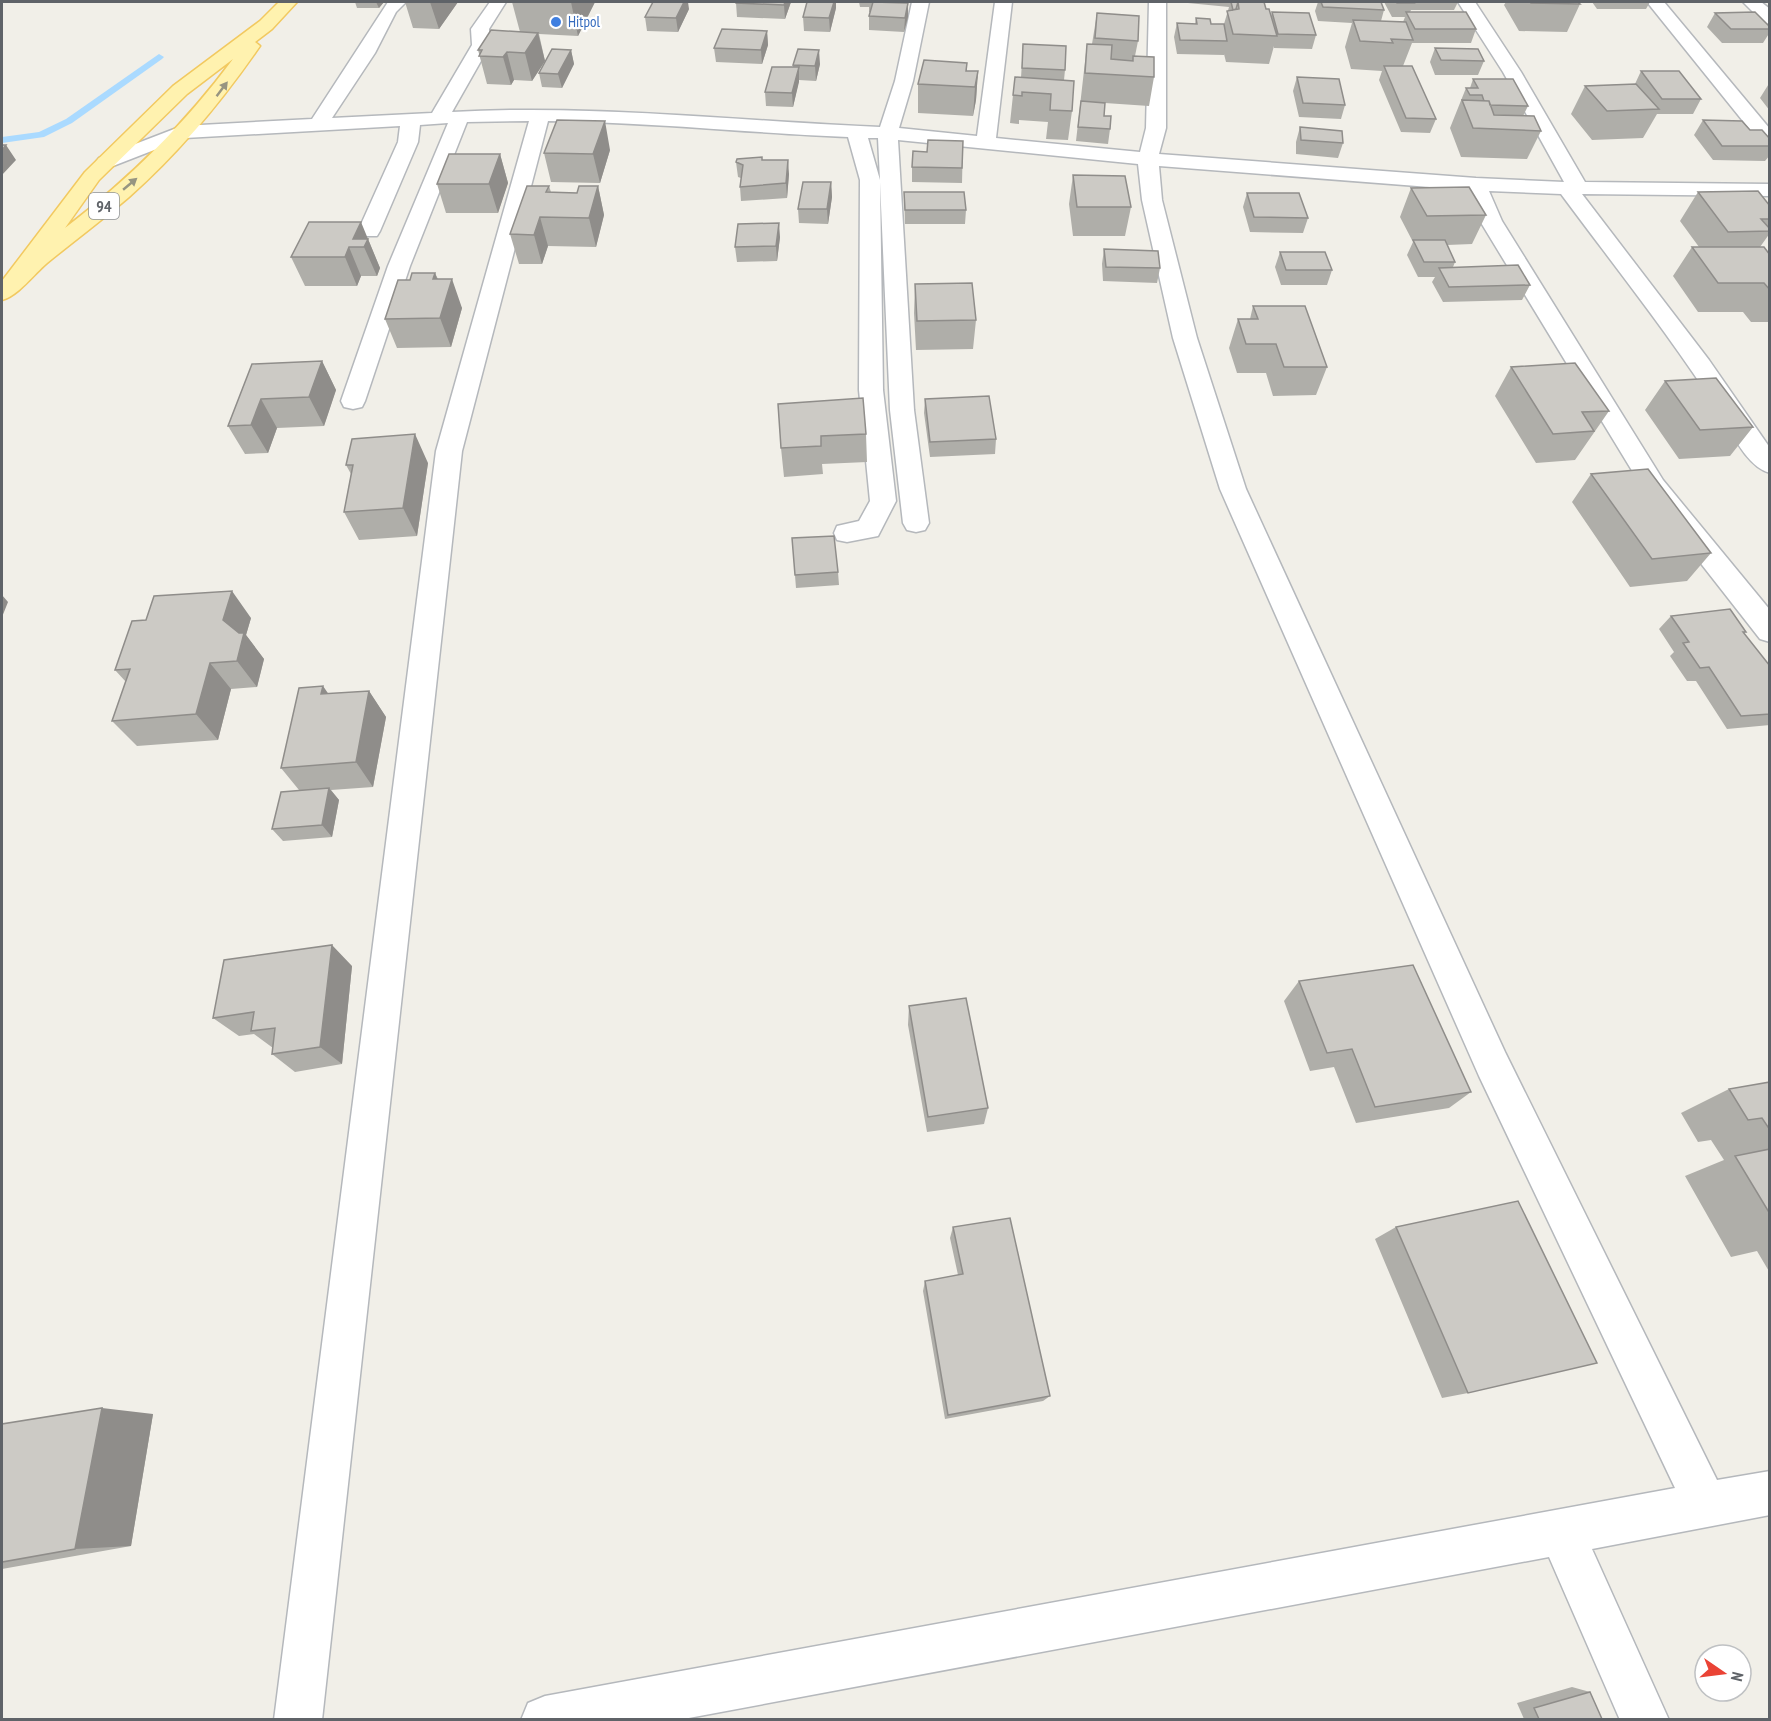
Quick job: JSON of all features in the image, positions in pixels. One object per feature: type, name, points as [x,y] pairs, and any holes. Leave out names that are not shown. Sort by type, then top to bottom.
[{"type":"main road","name":"94","points":[[2,293],[20,274],[92,176],[180,90],[266,24],[288,2]]},
{"type":"main road","name":"94","points":[[20,274],[137,179],[219,93],[266,24]]},
{"type":"street","points":[[317,126],[366,54],[389,10],[397,2]]},
{"type":"street","points":[[353,401],[449,118],[480,45],[480,28],[498,2]]},
{"type":"street","points":[[916,523],[902,410],[888,133],[904,81],[921,2]]},
{"type":"street","points":[[986,142],[1004,2]]},
{"type":"street","points":[[1158,2],[1156,128],[1148,159],[1152,200],[1185,338],[1233,489],[1492,1064],[1706,1504]]},
{"type":"street","points":[[1467,2],[1512,72],[1573,188],[1701,365],[1752,444],[1770,465]]},
{"type":"street","points":[[1655,2],[1770,142]]},
{"type":"street","points":[[1751,2],[1770,19]]},
{"type":"street","points":[[180,90],[171,110],[182,132]]},
{"type":"street","points":[[298,1719],[448,451],[540,115]]},
{"type":"street","points":[[106,162],[182,132],[449,118],[540,115],[623,116],[739,126],[888,133],[1148,159],[1476,184],[1573,188],[1770,190]]},
{"type":"street","points":[[369,231],[408,142],[411,120]]},
{"type":"street","points":[[847,532],[868,529],[883,501],[871,390],[870,180],[856,132]]},
{"type":"street","points":[[1476,184],[1491,221],[1654,486],[1770,631]]},
{"type":"street","points":[[545,1719],[1770,1493]]},
{"type":"street","points":[[1560,1530],[1645,1719]]},
{"type":"building","points":[[653,2],[684,2],[676,18],[645,17]]},
{"type":"building","points":[[736,2],[785,2],[784,5]]},
{"type":"building","points":[[807,2],[834,2],[829,18],[803,17]]},
{"type":"building","points":[[873,2],[908,3],[905,18],[869,16]]},
{"type":"building","points":[[1231,2],[1238,2],[1236,9],[1233,10]]},
{"type":"building","points":[[1238,2],[1264,2],[1266,9],[1269,9],[1277,36],[1233,34],[1227,11],[1239,9]]},
{"type":"building","points":[[1321,2],[1381,2],[1384,10],[1323,7]]},
{"type":"building","points":[[1578,2],[1580,4],[1531,3]]},
{"type":"building","points":[[1272,12],[1309,13],[1316,35],[1278,34]]},
{"type":"building","points":[[1406,12],[1466,12],[1476,29],[1415,29]]},
{"type":"building","points":[[1755,12],[1770,29],[1731,29],[1715,13]]},
{"type":"building","points":[[1097,13],[1139,16],[1138,41],[1095,38]]},
{"type":"building","points":[[1196,18],[1210,19],[1211,24],[1224,24],[1227,41],[1180,40],[1177,23],[1197,24]]},
{"type":"building","points":[[1353,20],[1406,22],[1413,40],[1391,39],[1393,43],[1360,41]]},
{"type":"building","points":[[722,29],[767,31],[761,50],[714,48]]},
{"type":"building","points":[[491,30],[538,33],[525,53],[507,52],[503,57],[479,56],[482,50],[478,50]]},
{"type":"building","points":[[1023,44],[1066,46],[1065,70],[1022,68]]},
{"type":"building","points":[[1087,44],[1112,45],[1111,59],[1133,61],[1133,56],[1154,57],[1154,77],[1085,73]]},
{"type":"building","points":[[1435,48],[1478,49],[1484,61],[1441,60]]},
{"type":"building","points":[[552,49],[571,50],[558,74],[539,73]]},
{"type":"building","points":[[798,49],[819,50],[815,66],[793,65]]},
{"type":"building","points":[[924,60],[967,63],[966,71],[978,71],[975,87],[918,84]]},
{"type":"building","points":[[1384,66],[1412,66],[1436,119],[1406,118]]},
{"type":"building","points":[[772,67],[799,67],[792,93],[765,92]]},
{"type":"building","points":[[1641,71],[1679,71],[1701,99],[1662,99]]},
{"type":"building","points":[[1015,77],[1074,81],[1072,111],[1050,110],[1051,94],[1022,92],[1022,96],[1013,95]]},
{"type":"building","points":[[1297,77],[1339,79],[1345,105],[1303,103]]},
{"type":"building","points":[[1473,79],[1513,79],[1528,106],[1490,105],[1489,101],[1484,101],[1482,95],[1470,95],[1466,88],[1478,88]]},
{"type":"building","points":[[1636,84],[1659,109],[1607,111],[1585,86]]},
{"type":"building","points":[[1462,100],[1489,101],[1494,115],[1534,116],[1541,131],[1473,128]]},
{"type":"building","points":[[1081,101],[1105,103],[1104,116],[1111,116],[1110,129],[1078,127]]},
{"type":"building","points":[[557,120],[605,121],[593,154],[544,153]]},
{"type":"building","points":[[1703,120],[1742,121],[1750,130],[1762,130],[1770,139],[1770,146],[1722,146]]},
{"type":"building","points":[[1300,127],[1342,131],[1343,143],[1301,140]]},
{"type":"building","points":[[928,140],[963,141],[962,168],[912,167],[913,151],[927,152]]},
{"type":"building","points":[[449,154],[500,154],[489,184],[437,184]]},
{"type":"building","points":[[762,157],[762,160],[788,160],[786,183],[740,187],[743,165],[736,162],[737,159]]},
{"type":"building","points":[[1073,175],[1125,176],[1131,207],[1077,207]]},
{"type":"building","points":[[803,182],[831,182],[827,209],[798,209]]},
{"type":"building","points":[[527,186],[549,186],[546,192],[577,193],[579,186],[598,186],[589,218],[540,217],[534,235],[510,234]]},
{"type":"building","points":[[1469,187],[1486,215],[1427,216],[1411,188]]},
{"type":"building","points":[[1758,191],[1770,206],[1770,219],[1761,219],[1770,231],[1728,232],[1698,192]]},
{"type":"building","points":[[904,192],[964,192],[966,210],[905,210]]},
{"type":"building","points":[[1247,193],[1299,193],[1308,218],[1254,217]]},
{"type":"building","points":[[309,222],[361,222],[353,239],[368,239],[364,247],[349,247],[345,257],[291,257]]},
{"type":"building","points":[[779,223],[776,246],[735,247],[738,224]]},
{"type":"building","points":[[1413,240],[1445,240],[1455,262],[1424,262]]},
{"type":"building","points":[[1692,247],[1764,247],[1770,255],[1770,290],[1764,283],[1718,283]]},
{"type":"building","points":[[1104,249],[1158,251],[1160,268],[1106,267]]},
{"type":"building","points":[[1280,252],[1325,252],[1332,270],[1286,270]]},
{"type":"building","points":[[1518,265],[1530,285],[1449,287],[1439,268]]},
{"type":"building","points":[[412,273],[435,273],[433,279],[452,279],[440,318],[385,319],[398,280],[410,280]]},
{"type":"building","points":[[972,283],[976,320],[917,321],[915,284]]},
{"type":"building","points":[[1253,306],[1305,306],[1327,367],[1284,367],[1276,344],[1246,344],[1238,319],[1258,319]]},
{"type":"building","points":[[322,361],[309,397],[261,399],[251,425],[228,426],[252,364]]},
{"type":"building","points":[[1575,363],[1609,411],[1582,412],[1594,431],[1553,434],[1511,367]]},
{"type":"building","points":[[1716,378],[1753,427],[1700,430],[1665,381]]},
{"type":"building","points":[[989,396],[996,439],[930,442],[925,399]]},
{"type":"building","points":[[863,398],[866,434],[821,436],[821,446],[781,448],[778,404]]},
{"type":"building","points":[[415,434],[403,508],[344,512],[353,465],[346,465],[352,439]]},
{"type":"building","points":[[1648,469],[1711,553],[1652,559],[1591,474]]},
{"type":"building","points":[[834,536],[838,572],[795,575],[792,538]]},
{"type":"building","points":[[232,591],[223,620],[239,633],[244,633],[237,661],[210,663],[196,714],[112,721],[130,669],[115,670],[132,621],[146,620],[154,596]]},
{"type":"building","points":[[1730,609],[1746,632],[1743,632],[1770,666],[1770,714],[1741,716],[1709,667],[1700,668],[1683,643],[1689,642],[1671,616]]},
{"type":"building","points":[[323,686],[321,694],[369,691],[356,762],[281,768],[299,688]]},
{"type":"building","points":[[329,788],[322,825],[272,829],[281,792]]},
{"type":"building","points":[[332,945],[320,1047],[272,1054],[275,1028],[251,1031],[254,1012],[213,1018],[224,960]]},
{"type":"building","points":[[1413,965],[1471,1092],[1375,1107],[1352,1049],[1327,1053],[1299,981]]},
{"type":"building","points":[[966,998],[988,1108],[928,1117],[909,1006]]},
{"type":"building","points":[[1770,1082],[1770,1130],[1762,1118],[1748,1120],[1729,1089]]},
{"type":"building","points":[[1770,1149],[1770,1214],[1735,1156]]},
{"type":"building","points":[[1518,1201],[1597,1363],[1468,1393],[1396,1227]]},
{"type":"building","points":[[1010,1218],[1050,1396],[948,1415],[925,1281],[963,1274],[953,1227]]},
{"type":"building","points":[[102,1408],[75,1549],[2,1562],[2,1424]]},
{"type":"building","points":[[1590,1692],[1602,1719],[1539,1719],[1534,1708]]},
{"type":"waterway","points":[[2,140],[41,135],[69,121],[159,57]]},
{"type":"place","name":"Hitpol","points":[[556,22]]}]
